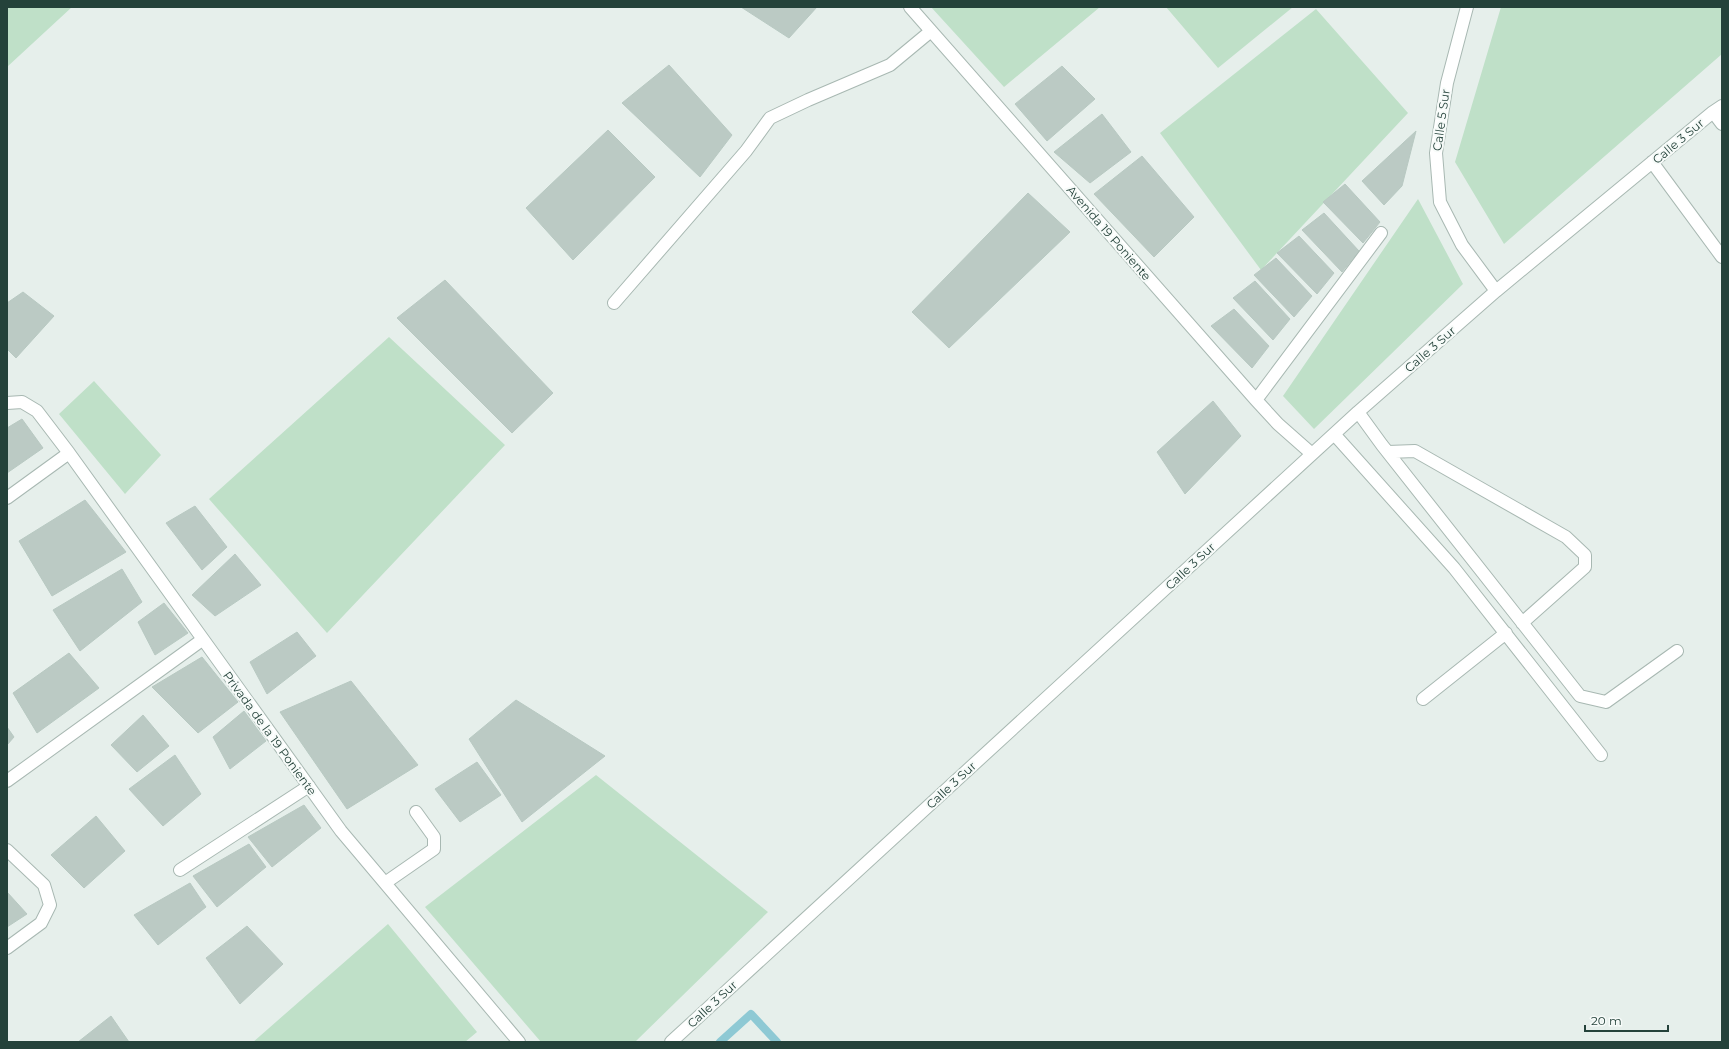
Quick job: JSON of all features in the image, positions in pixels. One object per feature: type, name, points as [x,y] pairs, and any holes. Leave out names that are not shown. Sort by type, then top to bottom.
[{"type":"street","name":"Avenida 19 Poniente","points":[[910,7],[1256,400],[1278,424],[1312,454]]},
{"type":"street","name":"Calle 5 Sur","points":[[1467,7],[1447,83],[1436,153],[1440,202],[1462,245],[1496,291]]},
{"type":"street","points":[[614,303],[741,156],[770,118],[890,65],[931,31]]},
{"type":"street","points":[[1717,109],[1722,124]]},
{"type":"street","name":"Calle 3 Sur","points":[[671,1042],[1358,412],[1496,291],[1717,109]]},
{"type":"street","points":[[1652,162],[1722,257]]},
{"type":"street","points":[[1256,400],[1381,233]]},
{"type":"street","name":"Privada de la 19 Poniente","points":[[7,403],[22,402],[37,411],[69,453],[202,640],[341,831],[519,1042]]},
{"type":"street","points":[[1358,412],[1580,696],[1606,702],[1677,650]]},
{"type":"street","points":[[1334,434],[1454,568],[1601,755]]},
{"type":"street","points":[[1388,452],[1415,451],[1566,537],[1585,556],[1585,567],[1522,623]]},
{"type":"street","points":[[7,498],[69,453]]},
{"type":"street","points":[[1422,699],[1506,634]]},
{"type":"street","points":[[7,781],[202,640]]},
{"type":"street","points":[[180,870],[309,786]]},
{"type":"street","points":[[385,884],[434,849],[434,837],[416,812]]},
{"type":"street","points":[[7,850],[44,885],[50,905],[41,923],[7,948]]},
{"type":"green space","points":[[7,7],[72,7],[7,67]]},
{"type":"green space","points":[[931,7],[1100,7],[1004,87]]},
{"type":"green space","points":[[1166,7],[1293,7],[1218,68]]},
{"type":"green space","points":[[1501,7],[1722,7],[1722,54],[1504,244],[1455,162]]},
{"type":"green space","points":[[1316,9],[1408,113],[1261,270],[1160,133]]},
{"type":"green space","points":[[1418,199],[1463,284],[1314,429],[1283,396]]},
{"type":"green space","points":[[389,337],[505,445],[327,633],[209,499]]},
{"type":"green space","points":[[94,381],[161,455],[125,494],[59,414]]},
{"type":"green space","points":[[596,775],[768,912],[635,1042],[541,1042],[425,907]]},
{"type":"green space","points":[[388,924],[477,1032],[465,1042],[253,1042]]},
{"type":"building","points":[[741,7],[817,7],[789,38]]},
{"type":"building","points":[[669,65],[732,135],[700,177],[622,103]]},
{"type":"building","points":[[1062,66],[1095,99],[1047,141],[1015,104]]},
{"type":"building","points":[[1102,114],[1131,152],[1090,183],[1054,152]]},
{"type":"building","points":[[608,130],[655,177],[573,260],[526,208]]},
{"type":"building","points":[[1416,131],[1402,186],[1384,205],[1362,181]]},
{"type":"building","points":[[1142,156],[1194,217],[1154,257],[1094,194]]},
{"type":"building","points":[[1345,184],[1380,222],[1363,243],[1323,202]]},
{"type":"building","points":[[1028,193],[1070,232],[949,348],[912,312]]},
{"type":"building","points":[[1324,213],[1359,251],[1342,272],[1302,230]]},
{"type":"building","points":[[1299,236],[1334,273],[1317,294],[1277,253]]},
{"type":"building","points":[[1276,258],[1312,296],[1294,317],[1254,275]]},
{"type":"building","points":[[445,280],[553,393],[512,433],[397,318]]},
{"type":"building","points":[[1255,281],[1290,319],[1273,340],[1233,298]]},
{"type":"building","points":[[23,292],[54,316],[16,358],[7,349],[7,303]]},
{"type":"building","points":[[1234,309],[1269,346],[1252,368],[1211,326]]},
{"type":"building","points":[[1213,401],[1241,436],[1185,494],[1157,452]]},
{"type":"building","points":[[22,419],[43,448],[7,473],[7,428]]},
{"type":"building","points":[[85,500],[126,552],[52,596],[19,541]]},
{"type":"building","points":[[195,506],[227,547],[202,570],[166,523]]},
{"type":"building","points":[[235,554],[261,585],[215,616],[192,595]]},
{"type":"building","points":[[122,569],[142,602],[80,651],[53,610]]},
{"type":"building","points":[[164,603],[188,633],[155,655],[138,622]]},
{"type":"building","points":[[297,632],[316,656],[267,694],[250,662]]},
{"type":"building","points":[[69,653],[99,688],[37,733],[13,693]]},
{"type":"building","points":[[202,657],[238,702],[198,733],[152,687]]},
{"type":"building","points":[[351,681],[418,765],[347,809],[280,712]]},
{"type":"building","points":[[516,700],[605,756],[522,822],[469,739]]},
{"type":"building","points":[[244,711],[266,741],[230,769],[213,737]]},
{"type":"building","points":[[143,715],[169,746],[137,772],[111,745]]},
{"type":"building","points":[[7,727],[14,737],[7,745]]},
{"type":"building","points":[[175,755],[201,794],[163,826],[129,789]]},
{"type":"building","points":[[477,762],[501,795],[460,822],[435,789]]},
{"type":"building","points":[[304,805],[321,828],[272,867],[248,837]]},
{"type":"building","points":[[96,816],[125,851],[84,888],[51,855]]},
{"type":"building","points":[[249,844],[266,867],[217,907],[193,876]]},
{"type":"building","points":[[190,883],[206,907],[158,945],[134,915]]},
{"type":"building","points":[[7,892],[27,914],[7,927]]},
{"type":"building","points":[[247,926],[283,964],[240,1004],[206,958]]},
{"type":"building","points":[[111,1016],[129,1042],[78,1042]]},
{"type":"waterway","points":[[720,1042],[751,1014],[777,1042]]}]
